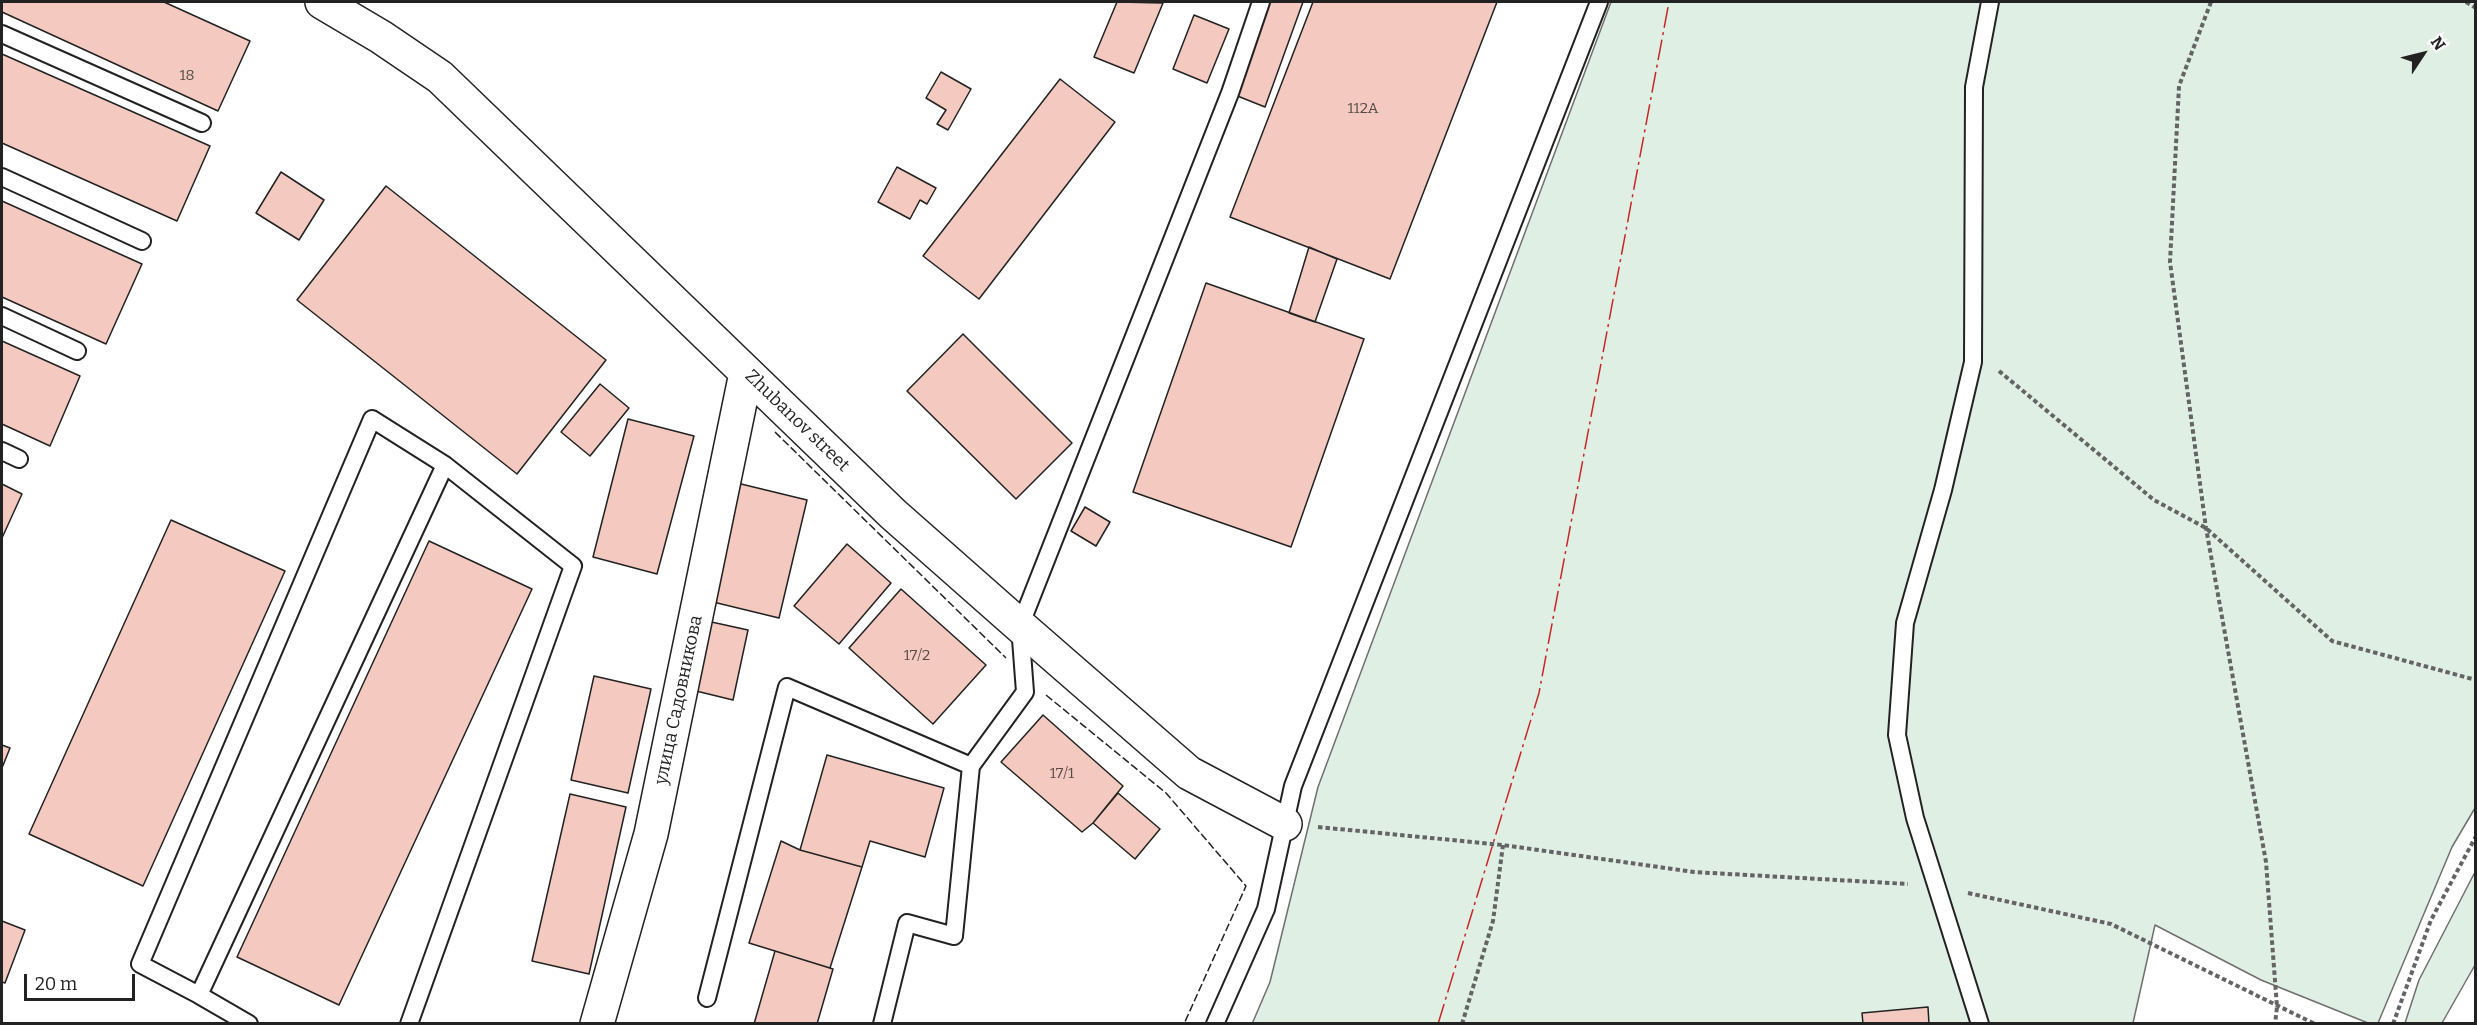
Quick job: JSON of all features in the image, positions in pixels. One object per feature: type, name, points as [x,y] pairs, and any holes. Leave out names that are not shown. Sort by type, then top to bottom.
[{"type":"street","name":"Zhubanov street","points":[[322,2],[381,37],[440,77],[893,514],[1189,773],[1285,824]]},
{"type":"street","name":"улица Садовникова","points":[[597,1023],[651,834],[746,373]]},
{"type":"lane","points":[[882,1023],[907,923],[954,936],[971,766],[1025,692],[1020,626],[1226,104],[1261,2]]},
{"type":"lane","points":[[1215,1023],[1266,909],[1293,786],[1599,2]]},
{"type":"lane","points":[[1980,1023],[1915,818],[1897,735],[1905,623],[1943,490],[1973,362],[1974,87],[1990,2]]},
{"type":"lane","points":[[2,34],[202,123]]},
{"type":"lane","points":[[2,177],[142,241]]},
{"type":"lane","points":[[2,316],[77,351]]},
{"type":"lane","points":[[249,1023],[140,964],[372,419],[445,465],[573,566],[409,1023]]},
{"type":"lane","points":[[2,451],[19,459]]},
{"type":"lane","points":[[199,995],[445,465]]},
{"type":"lane","points":[[707,998],[787,687],[971,766]]},
{"type":"path","points":[[2211,2],[2179,86],[2170,262],[2206,528],[2266,862],[2277,1006],[2275,1023]]},
{"type":"path","points":[[2466,2],[2475,8]]},
{"type":"path","points":[[1974,350],[2154,500],[2206,528],[2332,641],[2475,680]]},
{"type":"path","points":[[1285,824],[1503,845],[1694,872],[1937,886],[2111,924],[2315,1023]]},
{"type":"path","points":[[2393,1023],[2430,920],[2475,836]]},
{"type":"path","points":[[1462,1023],[1494,921],[1503,845]]},
{"type":"green space","points":[[1611,2],[2475,2],[2475,808],[2452,847],[2378,1023],[2368,1023],[2261,980],[2155,925],[2133,1023],[1252,1024],[1270,982],[1318,787]]},
{"type":"green space","points":[[2475,872],[2475,965],[2442,1023],[2405,1023],[2419,980]]},
{"type":"building","points":[[2,2],[164,2],[250,41],[218,111],[2,12]]},
{"type":"building","points":[[1117,2],[1163,3],[1134,73],[1094,57]]},
{"type":"building","points":[[1267,2],[1303,2],[1265,107],[1230,93]]},
{"type":"building","points":[[1313,2],[1497,2],[1390,279],[1230,217]]},
{"type":"building","points":[[1194,15],[1229,29],[1207,83],[1173,69]]},
{"type":"building","points":[[2,54],[210,146],[177,221],[2,143]]},
{"type":"building","points":[[941,72],[971,89],[948,130],[937,124],[946,110],[926,98]]},
{"type":"building","points":[[1060,79],[1115,122],[979,299],[923,256]]},
{"type":"building","points":[[897,167],[936,188],[927,204],[920,200],[910,219],[878,202]]},
{"type":"building","points":[[281,172],[324,200],[299,240],[256,213]]},
{"type":"building","points":[[386,186],[606,360],[517,474],[297,300]]},
{"type":"building","points":[[2,201],[142,264],[106,344],[2,297]]},
{"type":"building","points":[[1309,247],[1337,259],[1315,322],[1289,313]]},
{"type":"building","points":[[1206,283],[1364,339],[1291,547],[1133,492]]},
{"type":"building","points":[[963,334],[1072,443],[1016,499],[907,391]]},
{"type":"building","points":[[2,341],[80,376],[50,446],[2,424]]},
{"type":"building","points":[[600,384],[629,408],[590,456],[561,432]]},
{"type":"building","points":[[628,419],[694,436],[657,574],[593,557]]},
{"type":"building","points":[[737,483],[807,500],[779,618],[709,601]]},
{"type":"building","points":[[2,484],[22,494],[2,538]]},
{"type":"building","points":[[1085,507],[1110,522],[1096,546],[1071,531]]},
{"type":"building","points":[[171,520],[285,571],[143,886],[29,834]]},
{"type":"building","points":[[429,541],[532,589],[339,1005],[237,957]]},
{"type":"building","points":[[847,544],[891,583],[839,644],[794,606]]},
{"type":"building","points":[[901,589],[986,665],[933,724],[849,648]]},
{"type":"building","points":[[707,621],[748,630],[733,700],[692,690]]},
{"type":"building","points":[[594,676],[651,689],[628,793],[571,780]]},
{"type":"building","points":[[1043,715],[1123,786],[1093,823],[1082,832],[1001,762]]},
{"type":"building","points":[[2,745],[10,748],[2,768]]},
{"type":"building","points":[[827,755],[944,788],[925,857],[870,841],[862,867],[800,850]]},
{"type":"building","points":[[1118,793],[1160,829],[1135,859],[1093,823]]},
{"type":"building","points":[[570,794],[626,807],[589,974],[532,961]]},
{"type":"building","points":[[781,841],[800,850],[862,867],[830,968],[749,943]]},
{"type":"building","points":[[2,921],[25,930],[5,983],[2,982]]},
{"type":"building","points":[[775,951],[833,969],[817,1024],[754,1024]]},
{"type":"building","points":[[1928,1007],[1929,1024],[1863,1024],[1862,1013]]},
{"type":"fence","points":[[775,432],[1006,658]]},
{"type":"fence","points":[[1046,695],[1166,793],[1246,886],[1184,1024]]},
{"type":"power","points":[[1438,1024],[1539,693],[1669,2]]}]
